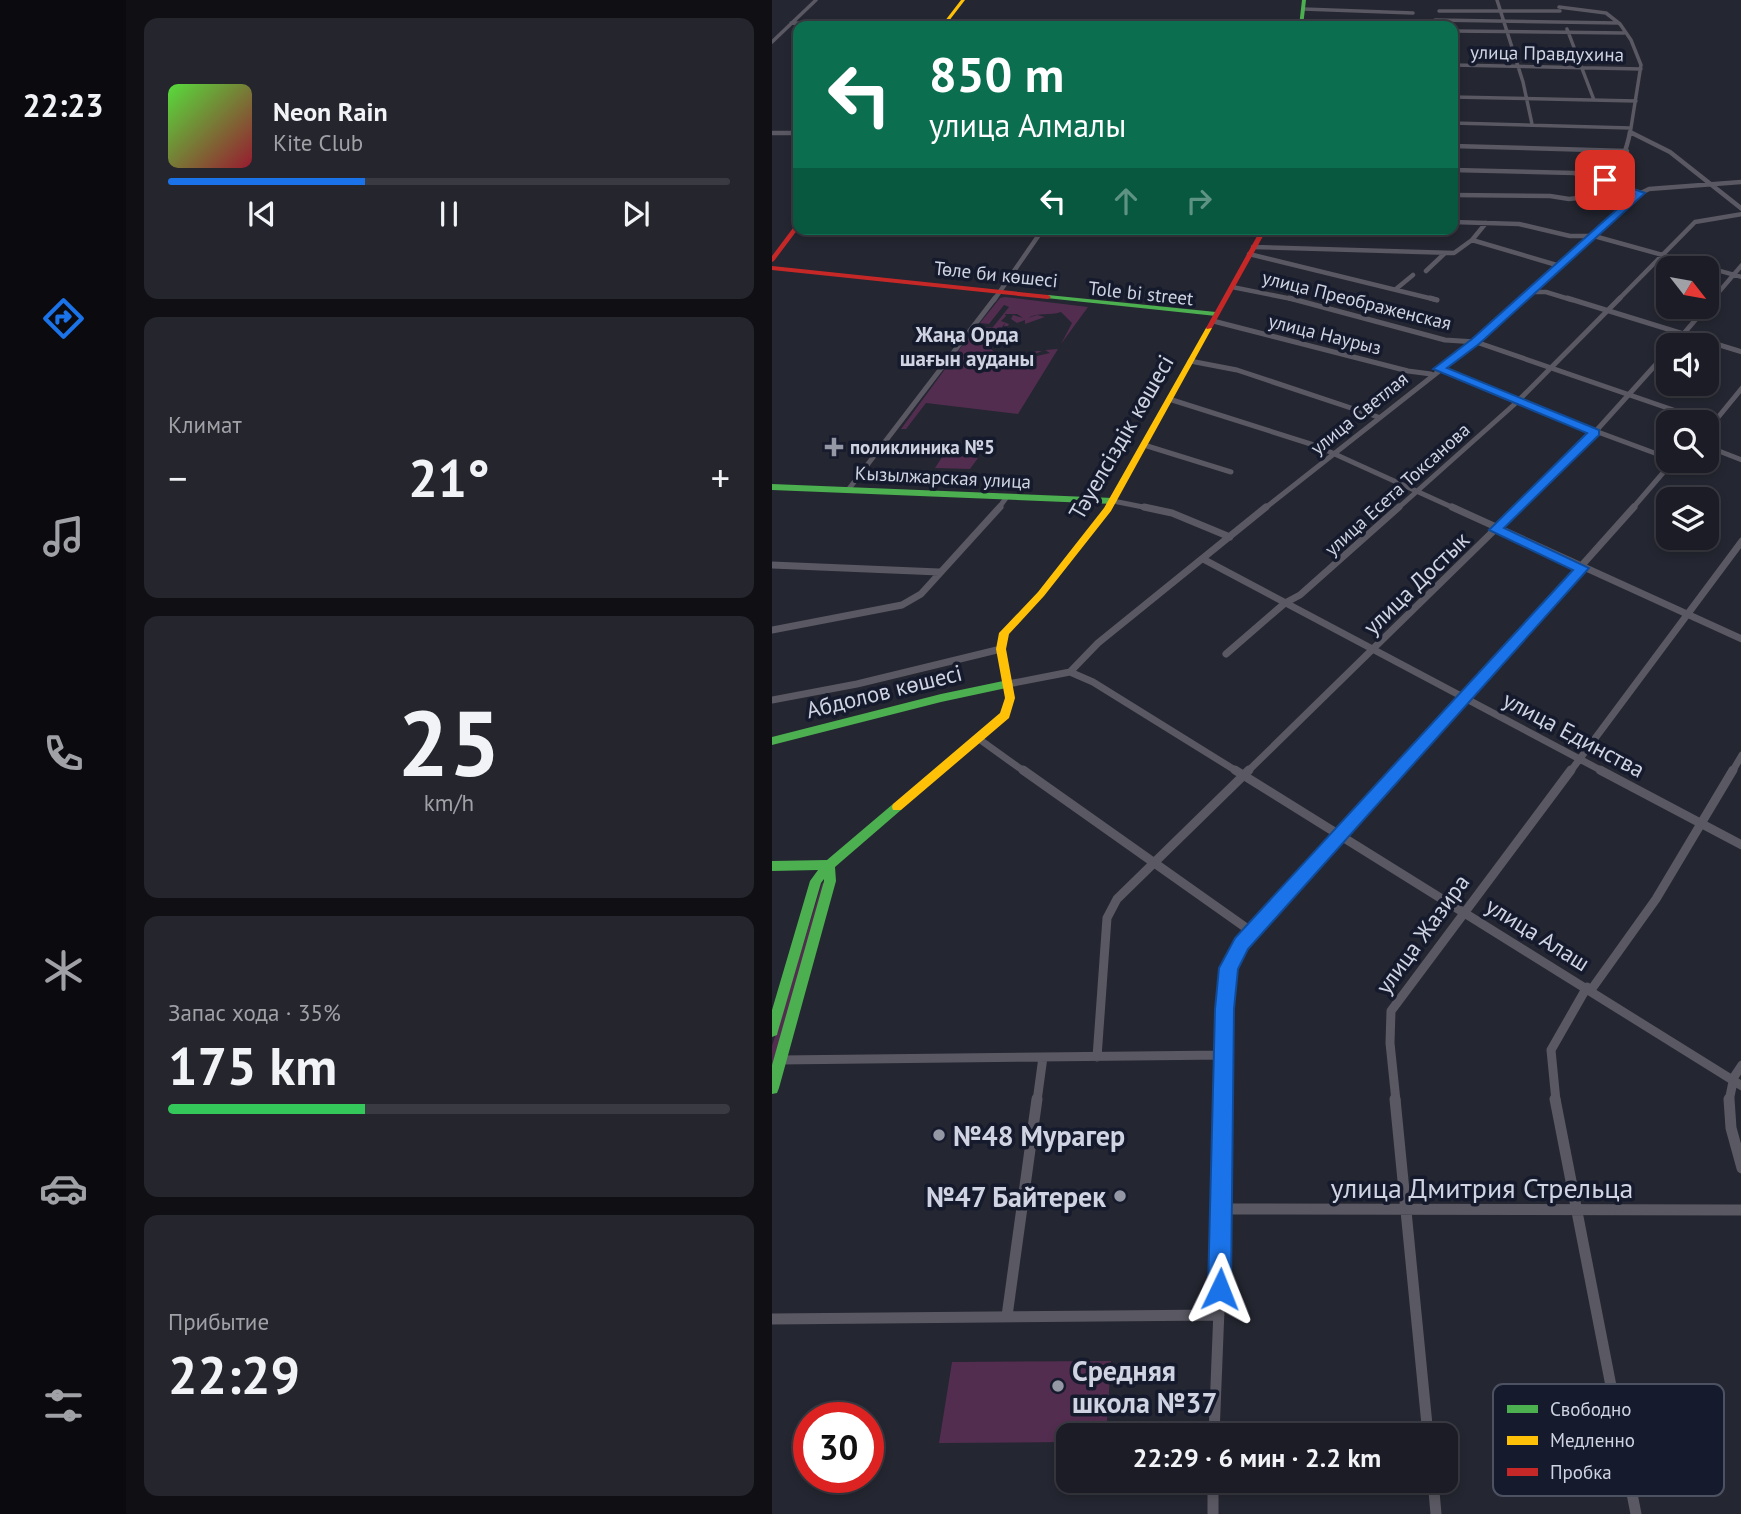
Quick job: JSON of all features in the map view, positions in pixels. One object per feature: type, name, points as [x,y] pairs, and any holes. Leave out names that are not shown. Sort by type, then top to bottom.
[{"type":"main road","points":[[950,21],[965,0]]},
{"type":"main road","points":[[1302,21],[1304,2]]},
{"type":"main road","points":[[772,253],[793,226]]},
{"type":"main road","points":[[772,260],[793,232]]},
{"type":"main road","name":"Тәуелсіздік көшесі","points":[[1001,649],[1002,639],[1010,625],[1041,594],[1113,501],[1260,235]]},
{"type":"main road","name":"Төле би көшесі","points":[[772,269],[1214,318]]},
{"type":"main road","name":"Кызылжарская улица","points":[[772,487],[1113,501]]},
{"type":"main road","points":[[772,1031],[816,881],[829,865],[1005,715],[1010,698],[1001,649]]},
{"type":"main road","name":"Абдолов көшесі","points":[[772,741],[941,698],[1008,684]]},
{"type":"main road","points":[[772,866],[829,865]]},
{"type":"main road","points":[[772,1088],[830,881],[829,865]]},
{"type":"street","points":[[793,21],[816,0]]},
{"type":"street","points":[[1497,0],[1509,32],[1532,124]]},
{"type":"street","points":[[1304,2],[1346,13],[1413,13]]},
{"type":"street","points":[[1556,2],[1594,100]]},
{"type":"street","points":[[1439,11],[1560,9],[1603,12],[1612,16],[1637,53],[1641,69],[1627,151],[1621,157],[1613,184]]},
{"type":"street","points":[[1435,20],[1618,23]]},
{"type":"street","points":[[772,42],[791,23]]},
{"type":"street","points":[[1458,31],[1624,33]]},
{"type":"street","name":"улица Правдухина","points":[[1458,65],[1641,69]]},
{"type":"street","points":[[1458,97],[1636,101]]},
{"type":"street","points":[[1458,123],[1630,130],[1670,152],[1713,185],[1741,212]]},
{"type":"street","points":[[772,133],[793,133]]},
{"type":"street","points":[[1458,146],[1627,151]]},
{"type":"street","points":[[1458,170],[1567,172],[1638,192]]},
{"type":"street","points":[[1458,195],[1550,196],[1569,199],[1741,182]]},
{"type":"street","name":"улица Светлая","points":[[1070,672],[1098,643],[1431,374],[1476,342],[1594,236],[1638,192]]},
{"type":"street","name":"улица Есета Токсанова","points":[[1663,256],[1699,220],[1741,212]]},
{"type":"street","points":[[1458,222],[1519,224],[1570,236],[1594,236],[1663,256]]},
{"type":"street","points":[[1251,251],[1445,253],[1460,250],[1487,223]]},
{"type":"street","points":[[848,490],[998,294],[1039,235]]},
{"type":"street","points":[[1472,240],[1561,266]]},
{"type":"street","points":[[1251,251],[1436,300]]},
{"type":"street","points":[[1426,271],[1445,253]]},
{"type":"street","name":"улица Есета Токсанова","points":[[1226,654],[1285,603],[1300,596],[1518,402],[1656,263]]},
{"type":"street","points":[[1685,333],[1741,265]]},
{"type":"street","points":[[1719,271],[1741,277]]},
{"type":"street","points":[[1396,289],[1413,275]]},
{"type":"street","name":"улица Преображенская","points":[[1232,287],[1302,301],[1445,340],[1476,342],[1674,410]]},
{"type":"street","points":[[1531,292],[1546,292],[1681,333]]},
{"type":"street","name":"улица Наурыз","points":[[1214,318],[1408,371],[1431,374]]},
{"type":"street","points":[[1719,345],[1741,352]]},
{"type":"street","points":[[1190,361],[1237,369],[1378,417]]},
{"type":"street","name":"улица Достык","points":[[1097,1057],[1107,918],[1117,899],[1595,432],[1656,364]]},
{"type":"street","points":[[1439,369],[1656,454]]},
{"type":"street","points":[[1719,417],[1741,388]]},
{"type":"street","points":[[1169,399],[1283,434],[1334,454],[1496,530],[1741,639]]},
{"type":"street","points":[[1144,445],[1231,472]]},
{"type":"street","points":[[1719,451],[1741,460]]},
{"type":"street","points":[[1214,1423],[1223,1209],[1225,1009],[1229,968],[1242,943],[1582,568],[1663,473]]},
{"type":"street","points":[[772,629],[902,605],[921,594],[1006,498]]},
{"type":"street","points":[[1113,501],[1172,513],[1230,537]]},
{"type":"street","name":"улица Жазира","points":[[1427,1423],[1390,1043],[1391,1011],[1741,541]]},
{"type":"street","name":"улица Единства","points":[[1203,559],[1741,845]]},
{"type":"street","points":[[772,565],[939,572]]},
{"type":"street","points":[[772,700],[857,684],[1001,649]]},
{"type":"street","points":[[1008,684],[1070,672]]},
{"type":"street","name":"улица Алаш","points":[[1070,672],[1093,682],[1342,835],[1741,1086]]},
{"type":"street","points":[[979,739],[1252,932]]},
{"type":"street","points":[[1611,1384],[1554,1092],[1551,1050],[1589,988],[1656,899],[1741,755]]},
{"type":"street","points":[[780,1060],[1225,1055]]},
{"type":"street","points":[[1006,1316],[1043,1057]]},
{"type":"street","points":[[1741,1065],[1730,1080],[1728,1096],[1729,1115],[1741,1168]]},
{"type":"street","name":"улица Дмитрия Стрельца","points":[[1223,1209],[1741,1210]]},
{"type":"street","points":[[772,1319],[1219,1315]]},
{"type":"street","points":[[1213,1493],[1213,1514]]},
{"type":"street","points":[[1434,1493],[1436,1514]]},
{"type":"street","points":[[1633,1496],[1636,1514]]},
{"type":"shaded area","points":[[1016,19],[1090,21],[1015,21]]},
{"type":"shaded area","points":[[1000,298],[1088,307],[1061,344],[1072,323],[1061,312],[1037,315],[1045,317],[1025,324],[1025,320],[1017,323],[1011,319],[1013,315],[1023,318],[1017,314],[1005,314],[1001,321],[1009,324],[1008,326],[1004,326],[1005,323],[1002,327],[1004,330],[983,343],[1005,360],[1042,351],[1035,354],[1037,356],[1050,353],[1045,350],[1058,349],[1018,414],[926,403],[906,429],[901,429],[976,327],[993,327],[1009,307],[1004,305],[989,324],[980,323]]},
{"type":"shaded area","points":[[944,454],[978,458],[970,469],[935,468]]},
{"type":"shaded area","points":[[822,883],[825,884],[772,1066],[772,1046]]},
{"type":"shaded area","points":[[1111,1361],[1107,1423],[1056,1423],[1056,1442],[939,1443],[952,1362]]},
{"type":"traffic: fast","points":[[1302,21],[1304,0]]},
{"type":"traffic: fast","points":[[1048,297],[1216,314]]},
{"type":"traffic: fast","points":[[772,487],[1113,501]]},
{"type":"traffic: fast","points":[[772,741],[941,698],[1008,684]]},
{"type":"traffic: fast","points":[[772,1031],[816,881],[829,865],[897,807]]},
{"type":"traffic: fast","points":[[772,866],[829,865]]},
{"type":"traffic: fast","points":[[772,1088],[830,881],[829,865]]},
{"type":"traffic: slow","points":[[947,21],[963,0]]},
{"type":"traffic: slow","points":[[897,807],[1005,715],[1010,698],[1001,649],[1004,633],[1041,594],[1108,509],[1209,328]]},
{"type":"traffic: jam","points":[[772,260],[793,232]]},
{"type":"traffic: jam","points":[[1209,328],[1261,235]]},
{"type":"traffic: jam","points":[[772,268],[1048,297]]},
{"type":"place","name":"поликлиника №5","points":[[834,447]]},
{"type":"place","name":"№48 Мурагер","points":[[939,1135]]},
{"type":"place","name":"№47 Байтерек","points":[[1120,1196]]},
{"type":"place","name":"Средняя школа №37","points":[[1058,1386]]},
{"type":"district","name":"Жаңа Орда шағын ауданы","points":[[967,346]]},
{"type":"route","points":[[1220,1289],[1225,1009],[1229,968],[1242,943],[1582,568],[1496,530],[1595,432],[1439,369],[1476,342],[1641,193],[1605,180]]}]
